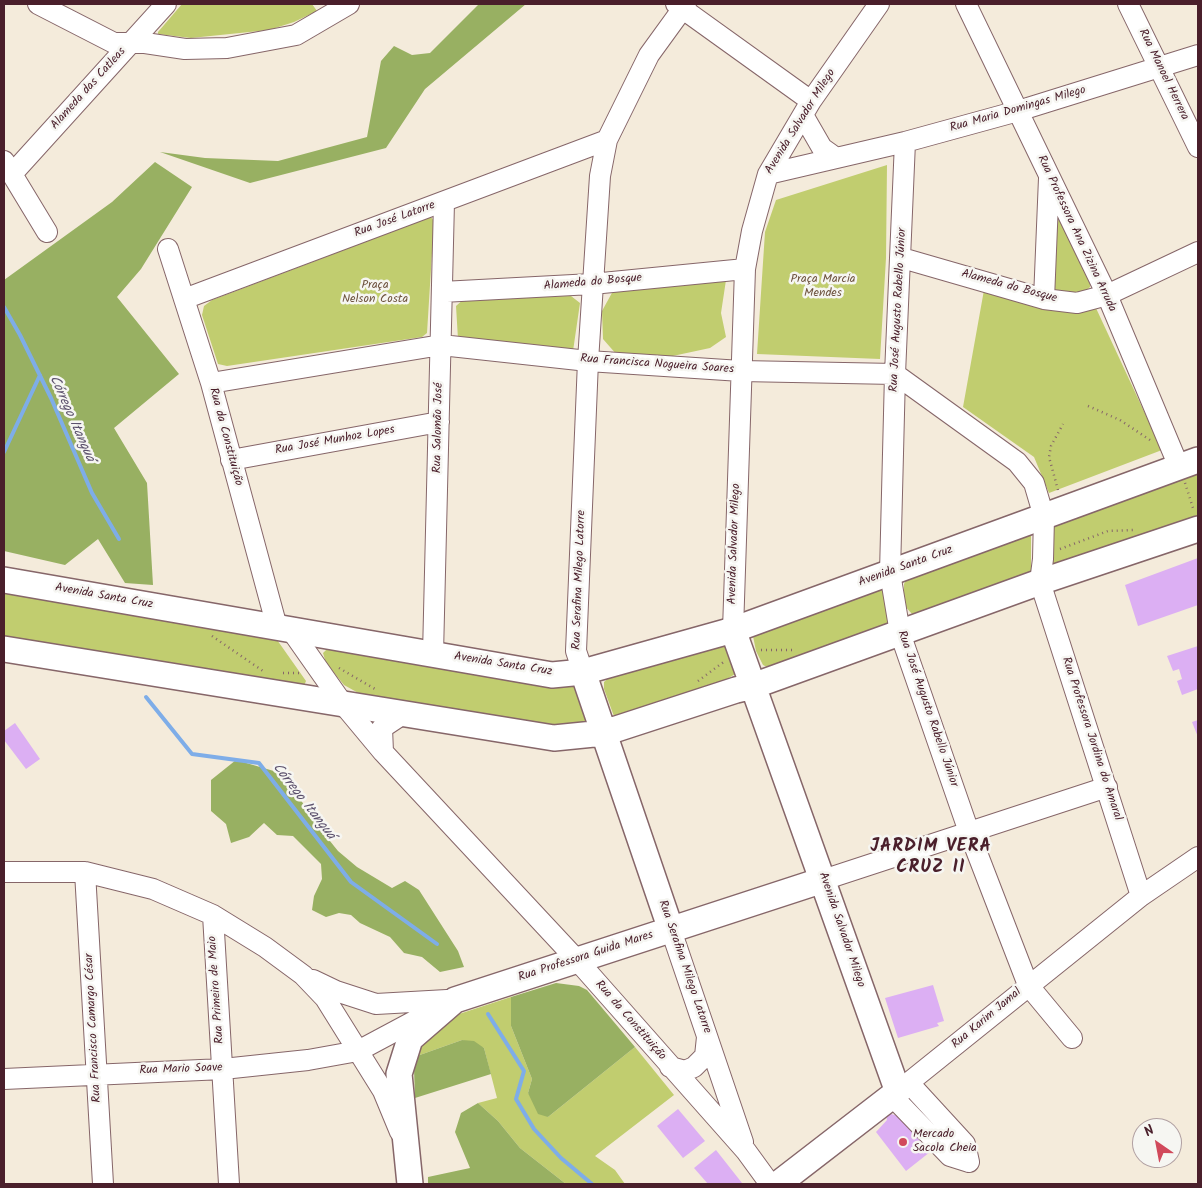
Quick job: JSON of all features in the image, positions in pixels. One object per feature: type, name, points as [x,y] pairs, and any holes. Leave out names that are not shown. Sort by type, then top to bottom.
[{"type":"main road","name":"Avenida Santa Cruz","points":[[4,580],[552,675],[583,672],[733,630],[1052,514],[1183,459]]},
{"type":"main road","points":[[4,648],[554,738],[604,733],[753,686],[1197,523]]},
{"type":"main road","name":"Avenida Salvador Milego","points":[[733,630],[900,1091]]},
{"type":"main road","name":"Rua Serafina Milego Latorre","points":[[583,672],[671,930]]},
{"type":"main road","name":"Rua Professora Guida Mares","points":[[455,1000],[823,880]]},
{"type":"main road","points":[[410,1184],[399,1074],[410,1039],[455,1000]]},
{"type":"main road","name":"Rua Karim Jamal","points":[[778,1184],[900,1091]]},
{"type":"street","points":[[38,4],[114,43],[146,43],[185,49],[227,48],[258,44],[296,35],[335,7]]},
{"type":"street","name":"Alameda das Catleas","points":[[8,168],[130,44],[166,4]]},
{"type":"street","name":"Avenida Salvador Milego","points":[[733,630],[744,269],[752,231],[768,174],[807,108],[879,4]]},
{"type":"street","name":"Rua Professora Ana Zizina Arruda","points":[[966,4],[1069,216],[1183,459]]},
{"type":"street","name":"Rua Manoel Herrera","points":[[1128,4],[1198,147]]},
{"type":"street","points":[[682,5],[807,108],[822,148],[836,158]]},
{"type":"street","name":"Rua Serafina Milego Latorre","points":[[583,672],[576,651],[588,361],[600,176],[607,140],[649,56],[682,5]]},
{"type":"street","name":"Rua Maria Domingas Milego","points":[[768,174],[906,142],[1018,111],[1198,56]]},
{"type":"street","name":"Rua José Latorre","points":[[184,299],[607,140]]},
{"type":"street","name":"Rua José Augusto Rabello Júnior","points":[[906,142],[895,374],[890,573],[900,633],[969,832],[1028,985],[1072,1038]]},
{"type":"street","points":[[8,168],[47,232]]},
{"type":"street","points":[[1044,299],[1049,175]]},
{"type":"street","name":"Rua Salomão José","points":[[433,654],[444,202]]},
{"type":"street","points":[[1048,219],[1059,212],[1069,216]]},
{"type":"street","name":"Rua da Constituição","points":[[168,249],[211,383],[232,460],[284,628],[383,752],[577,960],[746,1151],[770,1184]]},
{"type":"street","name":"Alameda do Bosque","points":[[902,258],[1044,299],[1077,304],[1106,295],[1198,252]]},
{"type":"street","name":"Alameda do Bosque","points":[[442,292],[592,284],[744,269]]},
{"type":"street","name":"Rua Francisca Nogueira Soares","points":[[211,383],[441,345],[588,361],[741,371],[895,374]]},
{"type":"street","points":[[895,374],[1017,462],[1034,483],[1052,514],[1040,582]]},
{"type":"street","name":"Rua José Munhoz Lopes","points":[[232,460],[439,422]]},
{"type":"street","name":"Rua Professora Jordina do Amaral","points":[[1040,582],[1141,896]]},
{"type":"street","points":[[383,752],[382,728],[403,714]]},
{"type":"street","name":"Rua Professora Guida Mares","points":[[823,880],[1107,787]]},
{"type":"street","name":"Rua Karim Jamal","points":[[900,1091],[1028,985],[1141,896],[1198,857]]},
{"type":"street","points":[[4,872],[85,872],[153,888],[213,915],[265,947],[303,975],[325,998],[383,1091],[406,1145]]},
{"type":"street","name":"Rua Francisco Camargo César","points":[[85,872],[103,1184]]},
{"type":"street","name":"Rua Primeiro de Maio","points":[[213,915],[229,1184]]},
{"type":"street","name":"Rua Serafina Milego Latorre","points":[[671,930],[746,1151]]},
{"type":"street","points":[[303,975],[336,991],[376,1004],[455,1000]]},
{"type":"street","name":"Rua Professora Guida Mares","points":[[358,1051],[455,1000]]},
{"type":"street","points":[[670,1067],[685,1071],[694,1067],[705,1056],[707,1035]]},
{"type":"street","name":"Rua Mario Soave","points":[[4,1079],[97,1073],[222,1069],[308,1060],[358,1051]]},
{"type":"path","points":[[1088,406],[1120,420],[1183,459],[1197,523]]},
{"type":"path","points":[[1052,514],[1056,479],[1049,457],[1051,446],[1063,424]]},
{"type":"path","points":[[209,633],[266,673]]},
{"type":"path","points":[[695,683],[727,660]]},
{"type":"path","points":[[282,673],[297,674],[335,666],[376,689]]},
{"type":"green space","points":[[182,4],[312,4],[317,11],[294,22],[269,30],[191,38],[158,34]]},
{"type":"green space","points":[[479,4],[526,4],[425,89],[386,148],[250,183],[160,152],[205,158],[278,161],[367,137],[381,61],[394,46],[412,55],[430,53]]},
{"type":"green space","points":[[155,162],[192,187],[141,269],[117,297],[179,374],[114,428],[147,483],[153,585],[125,583],[98,539],[65,565],[4,551],[4,280],[112,202]]},
{"type":"green space","name":"Praça Marcia Mendes","points":[[887,165],[886,258],[880,359],[757,354],[765,232],[776,200]]},
{"type":"green space","name":"Praça Nelson Costa","points":[[431,217],[434,221],[427,333],[422,337],[227,366],[218,364],[202,315],[204,306],[212,300]]},
{"type":"green space","points":[[1058,220],[1064,223],[1091,279],[1090,287],[1083,294],[1049,293],[1053,225]]},
{"type":"green space","points":[[726,280],[721,313],[726,337],[710,348],[654,360],[617,355],[603,339],[602,311],[613,291]]},
{"type":"green space","points":[[984,290],[1064,312],[1095,306],[1162,450],[1049,493],[1034,457],[963,407]]},
{"type":"green space","points":[[571,296],[580,303],[573,351],[458,339],[456,306],[465,298]]},
{"type":"green space","points":[[1198,469],[1198,523],[1056,569],[1052,560],[1052,526]]},
{"type":"green space","points":[[1022,531],[1031,535],[1031,573],[1024,578],[912,614],[904,605],[904,584],[910,571]]},
{"type":"green space","points":[[880,583],[887,589],[890,623],[773,670],[763,665],[756,651],[753,636],[760,624]]},
{"type":"green space","points":[[4,592],[275,637],[306,681],[303,688],[4,636]]},
{"type":"green space","points":[[723,644],[733,656],[737,673],[725,680],[615,719],[604,689],[604,682],[614,673]]},
{"type":"green space","points":[[329,647],[564,687],[577,684],[590,715],[587,726],[564,730],[362,695],[344,685],[326,663],[323,653]]},
{"type":"green space","points":[[236,760],[284,774],[317,825],[338,851],[357,867],[392,888],[405,881],[419,890],[458,951],[464,967],[440,972],[422,957],[404,953],[390,937],[360,923],[351,915],[339,913],[326,917],[312,910],[314,896],[322,879],[321,864],[293,836],[277,835],[264,823],[249,837],[231,843],[226,824],[211,811],[211,780]]},
{"type":"green space","points":[[556,983],[579,986],[587,990],[635,1047],[548,1117],[538,1114],[528,1093],[532,1079],[511,1026],[511,997]]},
{"type":"green space","points":[[511,997],[511,1026],[532,1079],[528,1093],[548,1117],[635,1047],[674,1095],[595,1156],[615,1170],[625,1184],[566,1184],[520,1148],[498,1121],[478,1103],[497,1098],[484,1048],[462,1040],[417,1056],[424,1040],[453,1016]]},
{"type":"green space","points":[[462,1040],[474,1041],[484,1048],[491,1074],[415,1098],[414,1069],[417,1056]]},
{"type":"green space","points":[[478,1103],[498,1121],[520,1148],[566,1184],[428,1184],[428,1177],[470,1168],[455,1132],[461,1113]]},
{"type":"building","points":[[1198,558],[1198,605],[1138,626],[1125,585]]},
{"type":"building","points":[[1198,646],[1198,689],[1182,695],[1177,681],[1182,679],[1179,669],[1173,671],[1167,656]]},
{"type":"building","points":[[1198,720],[1198,737],[1192,722]]},
{"type":"building","points":[[15,723],[40,759],[26,769],[4,740],[4,731]]},
{"type":"building","points":[[933,985],[944,1021],[937,1023],[939,1026],[898,1038],[885,998]]},
{"type":"building","points":[[678,1109],[705,1141],[683,1158],[657,1126]]},
{"type":"building","name":"Mercado Sacola Cheia","points":[[886,1115],[898,1116],[930,1152],[906,1171],[876,1132],[887,1120]]},
{"type":"building","points":[[716,1150],[741,1184],[708,1184],[694,1168]]},
{"type":"waterway","name":"Córrego Itanguá","points":[[4,307],[51,398],[92,493],[119,539]]},
{"type":"waterway","points":[[4,452],[40,375]]},
{"type":"waterway","name":"Córrego Itanguá","points":[[146,697],[192,754],[259,763],[351,882],[437,944]]},
{"type":"waterway","name":"Córrego Itanguá","points":[[488,1014],[524,1071],[516,1099],[534,1129],[561,1158],[592,1184]]},
{"type":"place","name":"Mercado Sacola Cheia","points":[[903,1142]]},
{"type":"district","name":"JARDIM VERA CRUZ II","points":[[931,858]]}]
